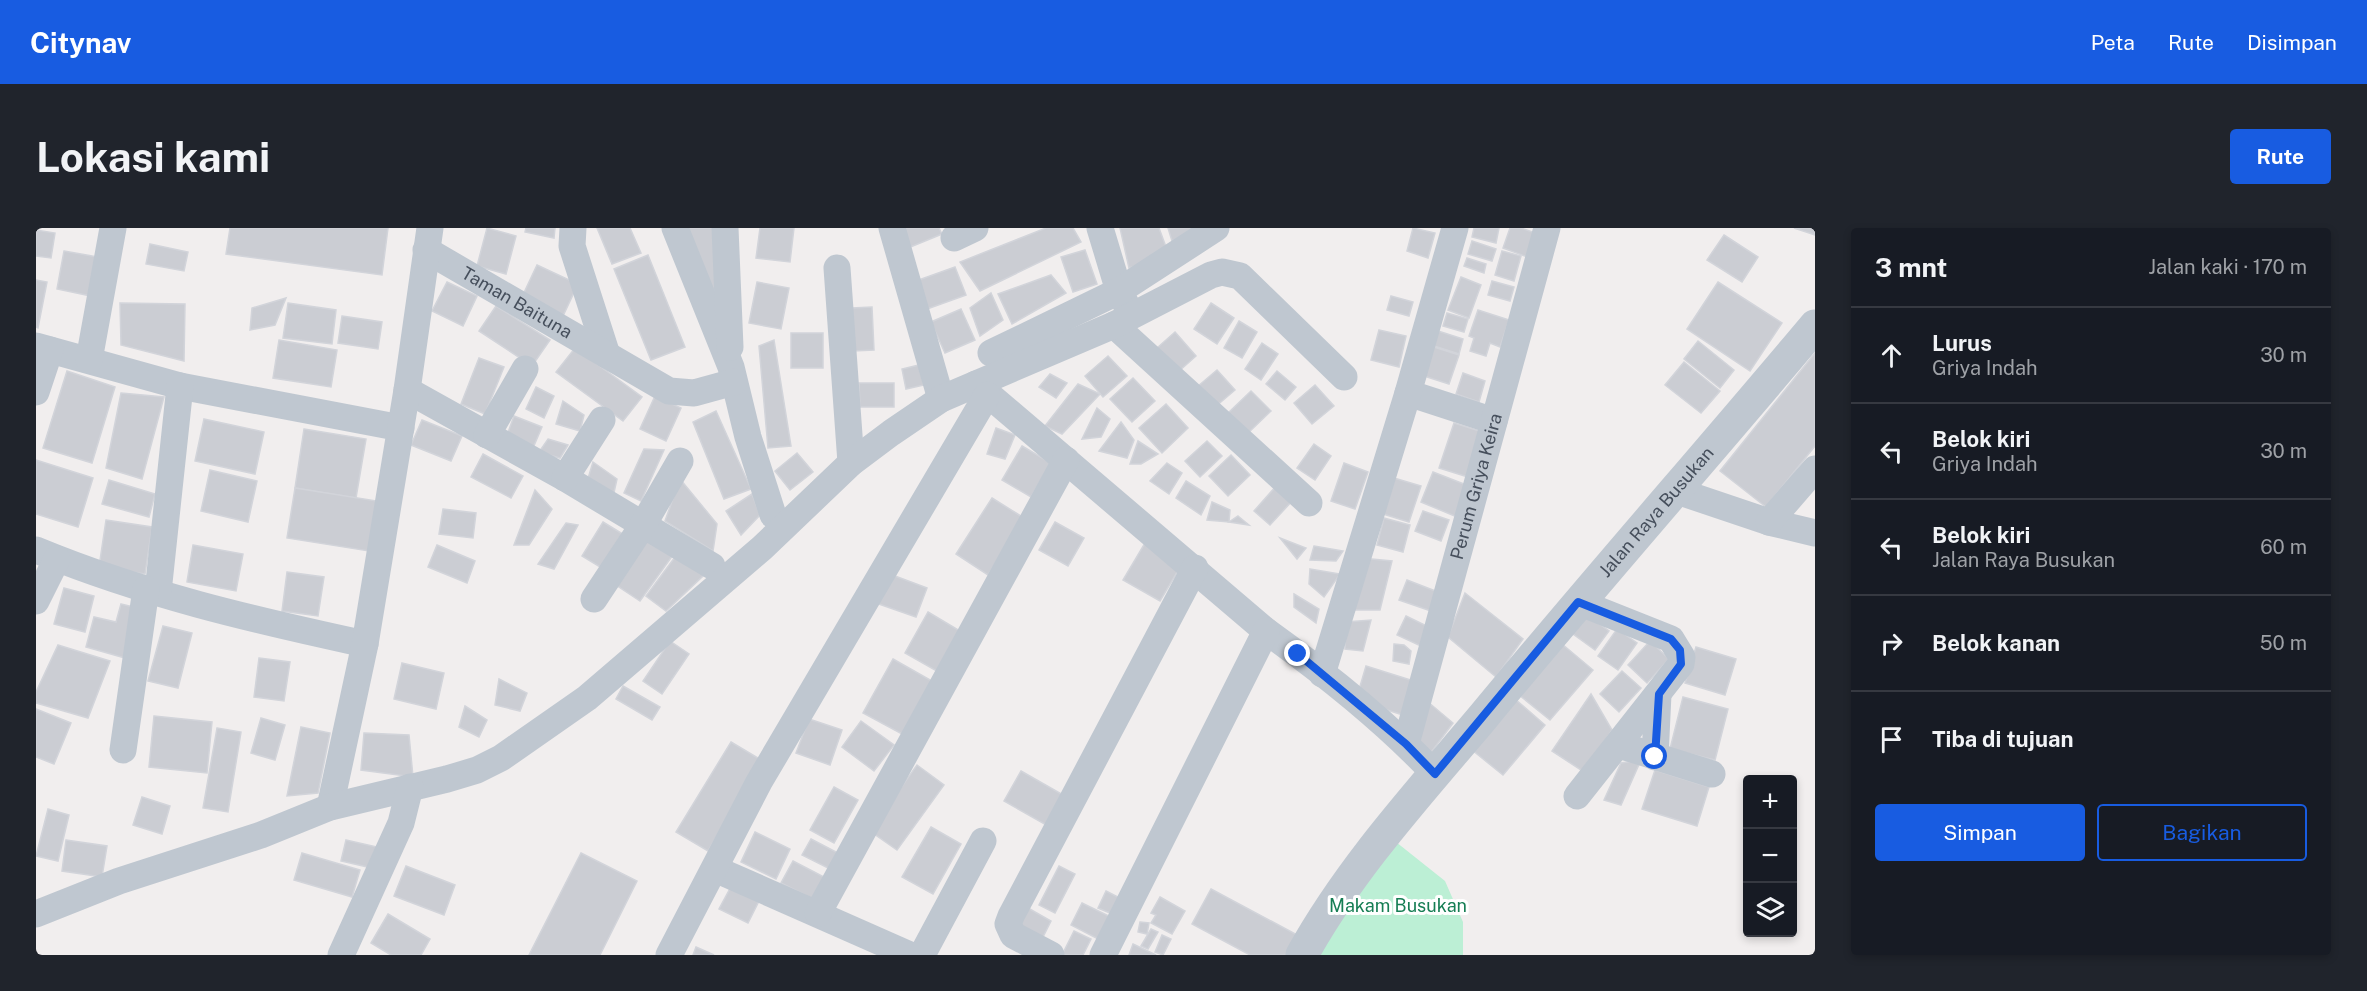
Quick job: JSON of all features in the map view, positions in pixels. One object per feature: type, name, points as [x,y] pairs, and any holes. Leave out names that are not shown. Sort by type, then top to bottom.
[{"type":"street","points":[[89,360],[113,228]]},
{"type":"street","name":"Taman Baituna","points":[[573,228],[572,246],[607,355]]},
{"type":"street","points":[[675,228],[732,375],[773,515]]},
{"type":"street","points":[[725,228],[732,375]]},
{"type":"street","points":[[892,228],[941,399]]},
{"type":"street","points":[[1100,228],[1119,291],[1123,320],[1309,503]]},
{"type":"street","points":[[991,353],[1119,291],[1216,228]]},
{"type":"street","points":[[1322,674],[1408,393],[1455,228]]},
{"type":"street","name":"Perum Griya Keira","points":[[1406,744],[1546,228]]},
{"type":"street","points":[[330,807],[365,644],[407,390],[428,239]]},
{"type":"street","name":"Taman Baituna","points":[[428,239],[607,355],[669,392],[694,393],[732,375]]},
{"type":"street","points":[[837,268],[851,463]]},
{"type":"street","points":[[36,914],[119,881],[261,835],[330,807],[477,770],[525,743],[587,698],[762,548],[851,463],[941,399],[981,390],[1210,275],[1231,273],[1240,276],[1344,377]]},
{"type":"street","name":"Jalan Raya Busukan","points":[[1302,955],[1365,859],[1578,602],[1677,491],[1815,326]]},
{"type":"street","points":[[36,392],[43,348],[180,386],[401,428]]},
{"type":"street","points":[[487,435],[525,369]]},
{"type":"street","points":[[123,750],[152,590],[180,386]]},
{"type":"street","points":[[407,390],[565,478],[712,566]]},
{"type":"street","points":[[981,390],[1195,568],[1266,631],[1406,744],[1435,774]]},
{"type":"street","points":[[669,955],[759,782],[981,390]]},
{"type":"street","points":[[1408,393],[1494,421]]},
{"type":"street","points":[[565,478],[602,420]]},
{"type":"street","points":[[818,913],[1066,460]]},
{"type":"street","points":[[594,599],[643,525],[680,461]]},
{"type":"street","points":[[1769,522],[1815,469]]},
{"type":"street","points":[[1677,491],[1769,522],[1815,533]]},
{"type":"street","points":[[36,601],[46,555],[253,620],[365,644]]},
{"type":"street","points":[[1050,955],[1013,934],[1008,924],[1195,568]]},
{"type":"street","points":[[1577,796],[1659,694],[1681,664],[1682,657],[1671,639],[1578,602]]},
{"type":"street","points":[[1103,955],[1266,631]]},
{"type":"street","points":[[1655,757],[1659,694]]},
{"type":"street","points":[[1619,746],[1712,774]]},
{"type":"street","points":[[341,955],[401,823],[410,787]]},
{"type":"street","points":[[922,955],[983,841]]},
{"type":"street","points":[[715,868],[910,955]]},
{"type":"green space","name":"Makam Busukan","points":[[1396,842],[1445,881],[1463,922],[1463,955],[1308,955]]},
{"type":"building","points":[[230,228],[388,228],[382,275],[226,254]]},
{"type":"building","points":[[487,228],[516,236],[506,274],[477,266]]},
{"type":"building","points":[[526,228],[555,228],[554,238],[525,232]]},
{"type":"building","points":[[597,228],[630,228],[641,253],[612,264]]},
{"type":"building","points":[[680,228],[719,228],[723,287],[705,293]]},
{"type":"building","points":[[760,228],[794,228],[790,262],[756,258]]},
{"type":"building","points":[[900,228],[939,228],[942,234],[908,248]]},
{"type":"building","points":[[1046,228],[1073,228],[1081,242],[980,291],[960,262]]},
{"type":"building","points":[[1120,228],[1159,228],[1169,255],[1129,268]]},
{"type":"building","points":[[1168,228],[1204,228],[1172,241]]},
{"type":"building","points":[[1413,228],[1435,233],[1428,258],[1407,251]]},
{"type":"building","points":[[1474,228],[1499,228],[1496,243],[1472,237]]},
{"type":"building","points":[[1510,228],[1521,228],[1541,235],[1533,259],[1503,248]]},
{"type":"building","points":[[1794,228],[1815,228],[1815,235]]},
{"type":"building","points":[[36,230],[55,233],[51,258],[36,256]]},
{"type":"building","points":[[1724,235],[1758,257],[1742,282],[1707,260]]},
{"type":"building","points":[[1472,241],[1496,249],[1492,261],[1468,254]]},
{"type":"building","points":[[150,244],[188,252],[184,271],[146,264]]},
{"type":"building","points":[[1085,250],[1097,284],[1073,292],[1061,257]]},
{"type":"building","points":[[64,251],[98,257],[91,296],[57,289]]},
{"type":"building","points":[[1502,251],[1521,256],[1514,281],[1495,275]]},
{"type":"building","points":[[648,255],[685,347],[651,360],[614,269]]},
{"type":"building","points":[[1467,258],[1486,264],[1484,273],[1464,266]]},
{"type":"building","points":[[537,265],[578,284],[563,316],[522,297]]},
{"type":"building","points":[[955,267],[966,295],[927,309],[916,281]]},
{"type":"building","points":[[1051,275],[1066,293],[1012,324],[998,294]]},
{"type":"building","points":[[1461,277],[1481,285],[1469,318],[1448,310]]},
{"type":"building","points":[[36,280],[47,282],[38,328],[36,327]]},
{"type":"building","points":[[1492,281],[1514,287],[1510,301],[1488,295]]},
{"type":"building","points":[[447,282],[477,296],[463,326],[432,311]]},
{"type":"building","points":[[757,282],[789,288],[781,329],[749,323]]},
{"type":"building","points":[[1718,282],[1782,323],[1750,371],[1687,329]]},
{"type":"building","points":[[991,293],[1003,320],[980,336],[970,308]]},
{"type":"building","points":[[1391,296],[1413,302],[1409,316],[1387,310]]},
{"type":"building","points":[[286,298],[275,325],[250,330],[252,308]]},
{"type":"building","points":[[120,303],[185,304],[184,361],[121,345]]},
{"type":"building","points":[[288,303],[336,310],[332,344],[283,338]]},
{"type":"building","points":[[1211,303],[1234,318],[1217,344],[1194,329]]},
{"type":"building","points":[[496,306],[550,340],[532,366],[479,331]]},
{"type":"building","points":[[872,307],[874,350],[853,351],[852,308]]},
{"type":"building","points":[[961,309],[975,340],[945,353],[931,322]]},
{"type":"building","points":[[1478,310],[1509,320],[1500,347],[1490,343],[1486,356],[1470,351],[1474,338],[1469,336]]},
{"type":"building","points":[[1447,313],[1468,319],[1464,332],[1443,326]]},
{"type":"building","points":[[342,316],[382,322],[378,349],[338,343]]},
{"type":"building","points":[[1239,321],[1257,332],[1242,358],[1224,348]]},
{"type":"building","points":[[1379,330],[1406,336],[1399,367],[1371,360]]},
{"type":"building","points":[[1435,330],[1463,339],[1459,354],[1431,345]]},
{"type":"building","points":[[1175,332],[1196,356],[1178,372],[1157,348]]},
{"type":"building","points":[[791,333],[823,333],[823,368],[791,368]]},
{"type":"building","points":[[279,340],[337,350],[331,387],[273,378]]},
{"type":"building","points":[[774,340],[791,446],[768,448],[759,346]]},
{"type":"building","points":[[1698,341],[1734,370],[1720,388],[1684,359]]},
{"type":"building","points":[[1262,343],[1278,354],[1261,380],[1245,369]]},
{"type":"building","points":[[1434,347],[1459,355],[1449,384],[1424,376]]},
{"type":"building","points":[[575,348],[642,397],[623,421],[556,372]]},
{"type":"building","points":[[1815,353],[1815,446],[1766,507],[1720,471]]},
{"type":"building","points":[[1108,356],[1127,376],[1103,397],[1085,376]]},
{"type":"building","points":[[479,358],[504,367],[485,414],[461,404]]},
{"type":"building","points":[[1684,362],[1720,391],[1701,413],[1665,385]]},
{"type":"building","points":[[919,365],[924,385],[906,389],[902,369]]},
{"type":"building","points":[[1217,370],[1235,390],[1215,407],[1197,387]]},
{"type":"building","points":[[67,371],[115,387],[92,463],[43,448]]},
{"type":"building","points":[[1277,371],[1296,387],[1285,400],[1266,384]]},
{"type":"building","points":[[1463,373],[1485,381],[1479,402],[1456,394]]},
{"type":"building","points":[[1050,374],[1067,383],[1056,398],[1039,387]]},
{"type":"building","points":[[1133,378],[1155,401],[1132,422],[1110,399]]},
{"type":"building","points":[[859,383],[894,383],[894,407],[860,407]]},
{"type":"building","points":[[1078,384],[1100,394],[1062,434],[1045,426]]},
{"type":"building","points":[[1315,385],[1334,406],[1312,424],[1294,403]]},
{"type":"building","points":[[536,387],[554,396],[544,418],[526,409]]},
{"type":"building","points":[[1251,391],[1271,411],[1247,434],[1227,414]]},
{"type":"building","points":[[121,393],[164,397],[142,479],[106,468]]},
{"type":"building","points":[[655,396],[681,408],[666,441],[640,429]]},
{"type":"building","points":[[563,401],[584,415],[580,431],[556,424]]},
{"type":"building","points":[[1166,404],[1188,428],[1162,453],[1139,428]]},
{"type":"building","points":[[1097,408],[1110,419],[1101,437],[1082,439]]},
{"type":"building","points":[[716,411],[751,489],[724,499],[693,422]]},
{"type":"building","points":[[514,416],[542,427],[533,448],[506,438]]},
{"type":"building","points":[[204,419],[264,432],[255,474],[195,461]]},
{"type":"building","points":[[422,420],[462,436],[451,461],[411,445]]},
{"type":"building","points":[[1121,422],[1134,440],[1127,458],[1099,451]]},
{"type":"building","points":[[1454,423],[1483,432],[1468,477],[1439,468]]},
{"type":"building","points":[[996,428],[1015,435],[1005,459],[987,454]]},
{"type":"building","points":[[304,429],[366,439],[356,498],[295,488]]},
{"type":"building","points":[[548,439],[568,445],[560,458],[539,452]]},
{"type":"building","points":[[1138,441],[1158,454],[1141,464],[1130,464]]},
{"type":"building","points":[[1207,441],[1222,456],[1200,477],[1185,461]]},
{"type":"building","points":[[1314,444],[1331,456],[1315,480],[1297,468]]},
{"type":"building","points":[[1022,446],[1051,463],[1031,497],[1002,480]]},
{"type":"building","points":[[644,449],[664,450],[641,501],[624,493]]},
{"type":"building","points":[[797,453],[813,472],[790,490],[775,471]]},
{"type":"building","points":[[483,454],[523,476],[511,498],[471,477]]},
{"type":"building","points":[[1231,455],[1250,475],[1228,496],[1209,476]]},
{"type":"building","points":[[36,460],[93,478],[78,527],[36,514]]},
{"type":"building","points":[[593,462],[617,479],[613,497],[586,485]]},
{"type":"building","points":[[1167,463],[1182,473],[1169,494],[1150,481]]},
{"type":"building","points":[[1344,463],[1368,472],[1355,509],[1331,501]]},
{"type":"building","points":[[210,470],[257,481],[248,522],[201,511]]},
{"type":"building","points":[[1433,472],[1469,486],[1457,517],[1421,502]]},
{"type":"building","points":[[1394,478],[1421,486],[1409,522],[1383,514]]},
{"type":"building","points":[[680,479],[717,524],[713,551],[665,521]]},
{"type":"building","points":[[109,480],[155,494],[149,517],[102,504]]},
{"type":"building","points":[[1186,481],[1210,496],[1201,515],[1176,498]]},
{"type":"building","points":[[1278,484],[1294,499],[1270,525],[1254,511]]},
{"type":"building","points":[[295,488],[377,501],[369,551],[287,538]]},
{"type":"building","points":[[535,490],[552,509],[529,545],[514,545]]},
{"type":"building","points":[[752,494],[760,515],[741,535],[726,511]]},
{"type":"building","points":[[992,498],[1024,518],[988,575],[956,554]]},
{"type":"building","points":[[1212,502],[1230,510],[1229,522],[1207,520]]},
{"type":"building","points":[[443,509],[476,513],[473,538],[439,534]]},
{"type":"building","points":[[1423,511],[1449,520],[1441,541],[1415,531]]},
{"type":"building","points":[[1238,516],[1249,525],[1229,522]]},
{"type":"building","points":[[1384,518],[1410,525],[1403,552],[1377,545]]},
{"type":"building","points":[[106,520],[152,527],[145,574],[99,567]]},
{"type":"building","points":[[603,522],[626,536],[605,570],[582,556]]},
{"type":"building","points":[[1055,522],[1084,538],[1068,566],[1039,550]]},
{"type":"building","points":[[566,523],[578,525],[554,569],[538,564]]},
{"type":"building","points":[[646,537],[673,555],[640,601],[613,583]]},
{"type":"building","points":[[1280,538],[1306,548],[1297,559]]},
{"type":"building","points":[[1145,543],[1182,564],[1160,601],[1123,580]]},
{"type":"building","points":[[193,545],[243,554],[236,591],[187,582]]},
{"type":"building","points":[[437,545],[475,561],[467,583],[428,567]]},
{"type":"building","points":[[1314,546],[1343,551],[1336,561],[1310,560]]},
{"type":"building","points":[[675,557],[704,575],[666,611],[646,596]]},
{"type":"building","points":[[1361,558],[1392,561],[1380,610],[1352,610]]},
{"type":"building","points":[[1310,569],[1340,574],[1324,597],[1309,584]]},
{"type":"building","points":[[287,572],[324,577],[318,616],[282,611]]},
{"type":"building","points":[[887,573],[927,588],[916,617],[876,603]]},
{"type":"building","points":[[1407,580],[1438,592],[1431,611],[1399,600]]},
{"type":"building","points":[[64,588],[94,596],[85,632],[54,624]]},
{"type":"building","points":[[1465,593],[1523,639],[1496,677],[1448,637]]},
{"type":"building","points":[[1294,594],[1319,609],[1316,623],[1294,607]]},
{"type":"building","points":[[121,604],[138,608],[125,658],[86,647],[94,617],[116,622]]},
{"type":"building","points":[[928,612],[965,634],[942,674],[905,653]]},
{"type":"building","points":[[1583,612],[1609,631],[1595,650],[1569,631]]},
{"type":"building","points":[[1406,616],[1431,628],[1423,647],[1397,635]]},
{"type":"building","points":[[1371,620],[1363,651],[1345,649],[1346,622]]},
{"type":"building","points":[[163,626],[192,633],[178,688],[148,681]]},
{"type":"building","points":[[1617,629],[1637,643],[1618,670],[1598,656]]},
{"type":"building","points":[[670,641],[689,654],[662,694],[643,681]]},
{"type":"building","points":[[1650,641],[1669,659],[1647,683],[1628,665]]},
{"type":"building","points":[[1394,644],[1404,645],[1411,651],[1409,664],[1393,661]]},
{"type":"building","points":[[1562,644],[1593,670],[1550,720],[1519,695]]},
{"type":"building","points":[[58,645],[110,661],[88,718],[36,703],[36,692]]},
{"type":"building","points":[[1696,647],[1736,659],[1725,695],[1685,683]]},
{"type":"building","points":[[259,658],[290,662],[284,701],[254,697]]},
{"type":"building","points":[[893,659],[932,681],[902,734],[863,713]]},
{"type":"building","points":[[402,663],[444,673],[436,709],[394,699]]},
{"type":"building","points":[[1366,666],[1417,682],[1406,716],[1356,700]]},
{"type":"building","points":[[1622,671],[1641,688],[1619,712],[1600,694]]},
{"type":"building","points":[[499,679],[527,693],[520,711],[495,705]]},
{"type":"building","points":[[623,686],[660,707],[652,720],[616,699]]},
{"type":"building","points":[[1591,694],[1612,730],[1584,772],[1552,751]]},
{"type":"building","points":[[1683,697],[1728,709],[1715,760],[1670,749]]},
{"type":"building","points":[[1515,699],[1545,725],[1503,775],[1472,750]]},
{"type":"building","points":[[1428,702],[1453,723],[1429,755],[1419,740]]},
{"type":"building","points":[[465,706],[487,720],[479,737],[459,727]]},
{"type":"building","points":[[36,709],[71,723],[54,764],[36,757]]},
{"type":"building","points":[[154,716],[212,722],[207,773],[149,767]]},
{"type":"building","points":[[261,718],[285,725],[275,760],[251,753]]},
{"type":"building","points":[[809,719],[842,730],[830,765],[796,753]]},
{"type":"building","points":[[861,721],[894,745],[874,771],[842,747]]},
{"type":"building","points":[[301,727],[330,733],[318,793],[287,796]]},
{"type":"building","points":[[217,728],[241,732],[228,812],[203,808]]},
{"type":"building","points":[[364,733],[409,735],[413,777],[361,770]]},
{"type":"building","points":[[731,742],[763,761],[708,851],[676,832]]},
{"type":"building","points":[[1641,760],[1621,805],[1604,800],[1621,763]]},
{"type":"building","points":[[917,765],[944,785],[897,850],[870,831]]},
{"type":"building","points":[[1655,770],[1709,787],[1697,826],[1642,809]]},
{"type":"building","points":[[1021,771],[1065,796],[1048,826],[1004,801]]},
{"type":"building","points":[[834,787],[858,800],[834,843],[810,830]]},
{"type":"building","points":[[142,797],[170,806],[162,834],[133,825]]},
{"type":"building","points":[[48,809],[69,815],[58,861],[36,856]]},
{"type":"building","points":[[931,827],[961,844],[933,894],[902,877]]},
{"type":"building","points":[[755,832],[790,849],[776,879],[741,862]]},
{"type":"building","points":[[811,839],[840,854],[832,870],[802,855]]},
{"type":"building","points":[[66,840],[107,846],[102,877],[62,871]]},
{"type":"building","points":[[346,840],[377,847],[372,868],[341,861]]},
{"type":"building","points":[[302,853],[360,870],[352,897],[294,880]]},
{"type":"building","points":[[581,853],[637,881],[600,955],[529,955]]},
{"type":"building","points":[[793,861],[826,878],[815,900],[781,883]]},
{"type":"building","points":[[406,866],[455,885],[444,915],[394,896]]},
{"type":"building","points":[[1059,866],[1075,874],[1055,913],[1039,905]]},
{"type":"building","points":[[733,883],[761,897],[748,923],[719,909]]},
{"type":"building","points":[[1211,889],[1301,937],[1291,955],[1250,955],[1192,924]]},
{"type":"building","points":[[1106,891],[1118,897],[1110,913],[1098,908]]},
{"type":"building","points":[[1160,897],[1185,911],[1172,934],[1151,923],[1156,915],[1151,913]]},
{"type":"building","points":[[1082,903],[1113,918],[1102,941],[1071,925]]},
{"type":"building","points":[[1028,908],[1051,921],[1041,941],[1017,929]]},
{"type":"building","points":[[388,914],[430,939],[421,955],[391,955],[371,943]]},
{"type":"building","points":[[1140,922],[1149,923],[1147,934],[1138,932]]},
{"type":"building","points":[[1151,929],[1158,932],[1148,949],[1141,946]]},
{"type":"building","points":[[1074,931],[1091,939],[1083,955],[1062,955]]},
{"type":"building","points":[[1162,935],[1171,939],[1163,955],[1155,952]]},
{"type":"building","points":[[1133,944],[1156,955],[1129,955]]},
{"type":"building","points":[[696,947],[714,955],[693,955]]},
{"type":"route","points":[[1298,654],[1406,744],[1435,774],[1578,602],[1671,639],[1680,650],[1681,664],[1659,694],[1655,757]]}]
